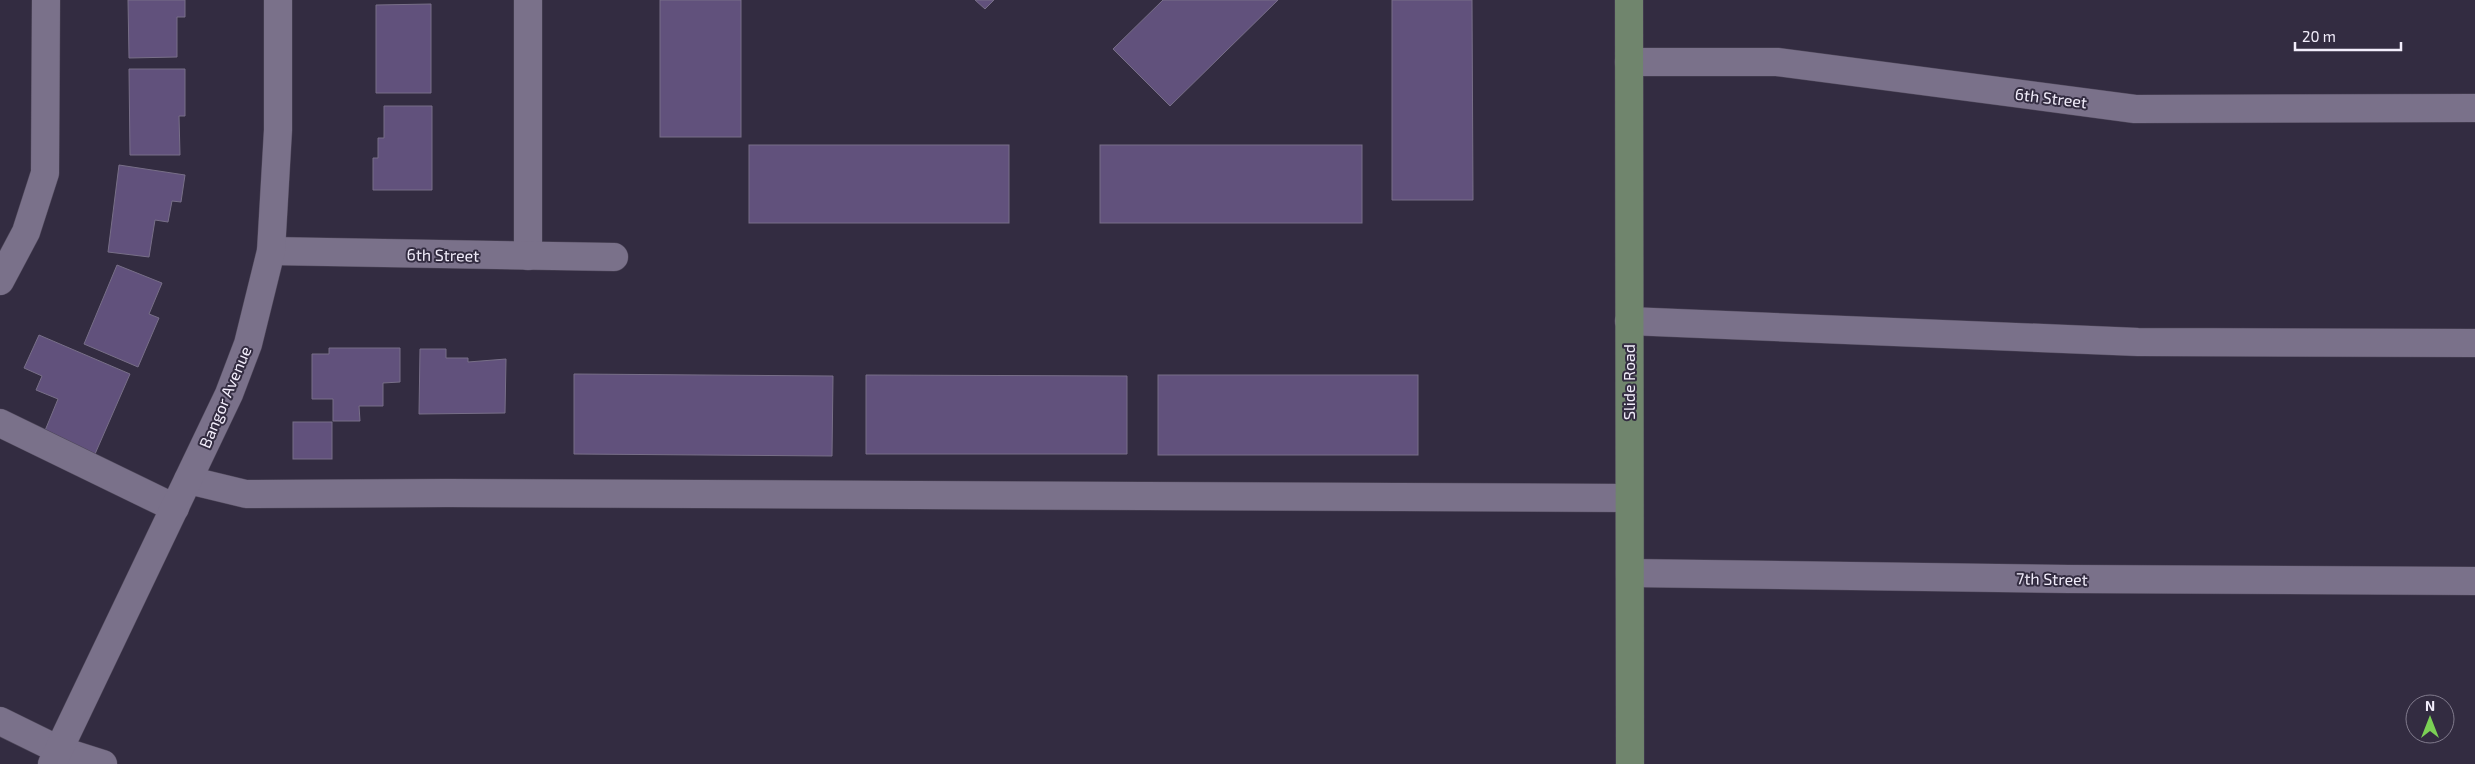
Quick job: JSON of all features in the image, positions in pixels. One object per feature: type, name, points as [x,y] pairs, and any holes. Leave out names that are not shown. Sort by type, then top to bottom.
[{"type":"main road","name":"Slide Road","points":[[1629,0],[1630,764]]},
{"type":"street","points":[[0,281],[26,232],[45,173],[46,0]]},
{"type":"street","name":"Bangor Avenue","points":[[55,757],[229,394],[248,344],[271,251],[278,130],[278,0]]},
{"type":"street","points":[[528,0],[528,256]]},
{"type":"street","name":"6th Street","points":[[1629,62],[1777,62],[2135,108],[2475,108]]},
{"type":"street","name":"6th Street","points":[[271,251],[614,258]]},
{"type":"street","points":[[1629,321],[2138,342],[2475,343]]},
{"type":"street","points":[[0,423],[175,508]]},
{"type":"street","points":[[188,480],[246,494],[467,493],[1629,498]]},
{"type":"street","name":"7th Street","points":[[1630,574],[2475,581]]},
{"type":"street","points":[[0,721],[55,757],[103,764]]},
{"type":"building","points":[[128,0],[185,0],[185,17],[177,17],[177,57],[129,58]]},
{"type":"building","points":[[660,0],[741,0],[741,137],[660,137]]},
{"type":"building","points":[[975,0],[994,0],[985,9]]},
{"type":"building","points":[[1163,0],[1278,0],[1170,106],[1113,49]]},
{"type":"building","points":[[1392,0],[1472,0],[1473,200],[1392,200]]},
{"type":"building","points":[[431,4],[431,93],[376,93],[376,5]]},
{"type":"building","points":[[129,69],[185,69],[185,116],[179,116],[180,155],[130,155]]},
{"type":"building","points":[[384,106],[432,106],[432,190],[373,190],[373,158],[378,158],[378,138],[384,138]]},
{"type":"building","points":[[749,145],[1009,145],[1009,223],[749,223]]},
{"type":"building","points":[[1100,145],[1362,145],[1362,223],[1100,223]]},
{"type":"building","points":[[119,165],[185,175],[181,202],[172,201],[168,222],[155,220],[149,257],[108,252]]},
{"type":"building","points":[[117,265],[162,283],[149,314],[159,318],[138,367],[84,344]]},
{"type":"building","points":[[39,335],[130,374],[95,454],[44,433],[58,399],[36,390],[42,376],[24,368]]},
{"type":"building","points":[[329,348],[400,348],[400,382],[383,383],[383,406],[359,406],[360,421],[333,421],[333,399],[312,399],[312,354],[329,354]]},
{"type":"building","points":[[420,349],[446,349],[446,358],[468,358],[468,362],[506,359],[505,413],[419,414]]},
{"type":"building","points":[[574,374],[833,376],[832,456],[574,454]]},
{"type":"building","points":[[866,375],[1127,376],[1127,454],[866,454]]},
{"type":"building","points":[[1158,375],[1418,375],[1418,455],[1158,455]]},
{"type":"building","points":[[293,422],[332,422],[332,459],[293,459]]}]
